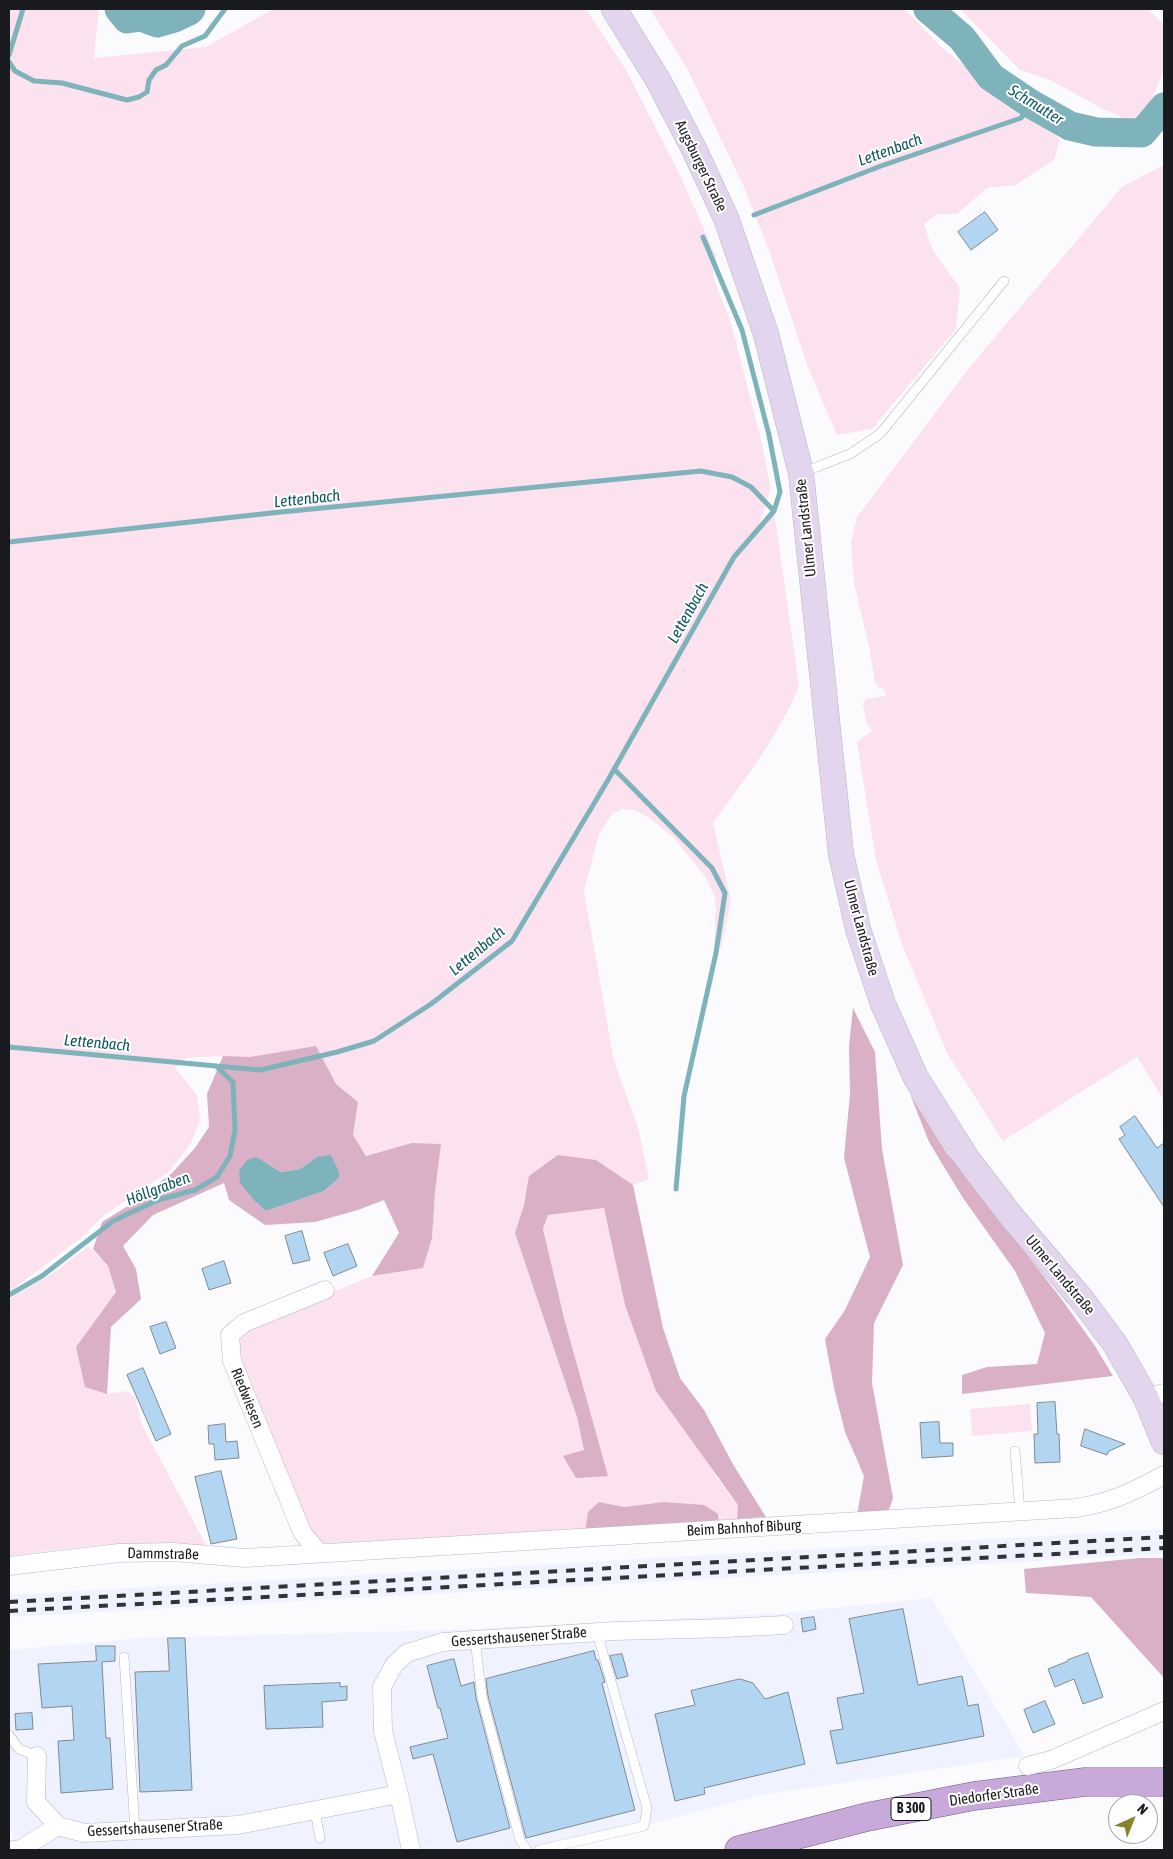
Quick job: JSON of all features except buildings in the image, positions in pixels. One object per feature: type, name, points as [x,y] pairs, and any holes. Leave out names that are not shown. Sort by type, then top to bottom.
[{"type":"main road","name":"Augsburger Straße","points":[[614,9],[658,80],[694,149],[728,225],[766,334]]},
{"type":"main road","name":"Ulmer Landstraße","points":[[766,334],[801,473],[841,854],[858,929],[883,1004],[916,1078],[968,1160],[1011,1216],[1083,1301],[1155,1396],[1164,1442]]},
{"type":"main road","name":"Diedorfer Straße","points":[[739,1850],[867,1817],[974,1796],[1085,1782],[1164,1782]]},
{"type":"street","name":"Riedwiesen","points":[[318,1552],[302,1532],[232,1361],[230,1335],[244,1324],[324,1290]]},
{"type":"street","name":"Beim Bahnhof Biburg","points":[[318,1552],[1097,1505],[1130,1493],[1164,1475]]},
{"type":"street","name":"Dammstraße","points":[[9,1566],[119,1553],[173,1552],[244,1558],[318,1552]]},
{"type":"street","name":"Gessertshausener Straße","points":[[411,1850],[399,1794],[382,1731],[382,1686],[394,1665],[408,1653],[442,1642],[597,1632],[784,1625]]},
{"type":"street","name":"Diedorfer Straße","points":[[1028,1766],[1051,1760],[1164,1711]]},
{"type":"street","points":[[14,1850],[21,1849],[58,1826],[36,1802],[38,1756]]},
{"type":"street","name":"Gessertshausener Straße","points":[[58,1826],[84,1833],[238,1824],[399,1794]]},
{"type":"lane","points":[[801,473],[850,454],[880,434],[1004,281]]},
{"type":"lane","points":[[1015,1451],[1020,1511]]},
{"type":"lane","points":[[539,1850],[644,1826],[647,1808],[597,1632]]},
{"type":"lane","points":[[475,1640],[482,1697],[520,1840],[527,1850]]},
{"type":"lane","points":[[124,1657],[135,1830]]},
{"type":"lane","points":[[9,1735],[19,1749],[38,1756]]},
{"type":"lane","points":[[315,1811],[320,1838]]},
{"type":"shaded area","points":[[9,9],[99,9],[94,58],[206,47],[273,9],[586,9],[626,70],[679,173],[716,256],[713,277],[731,323],[759,432],[771,488],[758,529],[774,511],[799,686],[791,705],[771,740],[713,823],[731,901],[721,948],[714,945],[715,897],[705,876],[673,837],[648,817],[635,810],[622,809],[613,813],[599,834],[584,891],[614,1061],[638,1127],[649,1179],[633,1185],[596,1160],[524,1205],[515,1233],[577,1417],[584,1450],[564,1456],[608,1476],[564,1318],[543,1229],[548,1215],[605,1208],[625,1305],[717,1478],[738,1505],[737,1519],[719,1527],[664,1502],[624,1507],[599,1502],[585,1533],[425,1538],[323,1545],[314,1537],[293,1499],[238,1367],[238,1336],[254,1324],[372,1276],[423,1268],[432,1238],[441,1144],[412,1143],[366,1156],[353,1135],[358,1102],[336,1084],[316,1046],[250,1058],[223,1056],[187,1058],[175,1068],[197,1095],[200,1120],[191,1143],[169,1172],[103,1216],[82,1237],[9,1292]]},
{"type":"shaded area","points":[[650,9],[905,9],[942,48],[1060,139],[1054,160],[1015,185],[987,188],[957,214],[938,214],[924,224],[933,251],[960,288],[956,329],[872,429],[837,435],[807,365],[770,253],[744,187],[688,70]]},
{"type":"shaded area","points":[[960,9],[1148,9],[1164,25],[1164,70],[1150,103],[1131,121],[1105,110],[1050,80],[1020,70]]},
{"type":"shaded area","points":[[1164,165],[1164,1100],[1137,1057],[1003,1141],[947,1053],[902,944],[876,860],[857,742],[872,731],[866,722],[863,704],[866,699],[886,696],[884,689],[879,688],[875,683],[870,651],[854,583],[851,543],[857,517],[968,369],[1122,187]]},
{"type":"shaded area","points":[[853,1008],[875,1052],[882,1149],[903,1265],[874,1323],[872,1383],[893,1498],[888,1513],[857,1515],[864,1476],[845,1432],[834,1388],[825,1339],[845,1310],[870,1257],[844,1158],[850,1094],[849,1047]]},
{"type":"shaded area","points":[[316,1046],[336,1084],[358,1102],[353,1135],[366,1156],[412,1143],[441,1144],[432,1238],[423,1268],[372,1276],[399,1233],[384,1200],[358,1210],[315,1222],[265,1225],[229,1200],[224,1183],[153,1215],[123,1246],[136,1269],[141,1299],[111,1327],[107,1394],[85,1387],[76,1347],[116,1292],[108,1266],[93,1249],[102,1222],[133,1203],[172,1173],[195,1148],[209,1127],[207,1094],[223,1056],[250,1057]],"holes":[[[317,1157],[339,1172],[339,1178],[324,1191],[266,1211],[266,1163],[281,1172],[300,1169]]]},
{"type":"shaded area","points":[[910,1094],[947,1153],[1060,1297],[1095,1346],[1113,1376],[962,1394],[962,1375],[987,1367],[1037,1364],[1045,1333],[1015,1271],[963,1198],[929,1142]]},
{"type":"shaded area","points":[[558,1155],[596,1160],[633,1185],[663,1328],[680,1378],[704,1410],[734,1466],[766,1517],[737,1519],[738,1505],[656,1391],[625,1305],[604,1208],[548,1215],[543,1229],[564,1318],[608,1476],[576,1478],[563,1456],[584,1450],[577,1417],[515,1233],[524,1205],[529,1176]]},
{"type":"shaded area","points":[[88,1246],[108,1266],[116,1292],[76,1347],[107,1394],[128,1391],[135,1398],[142,1425],[207,1547],[158,1543],[99,1545],[9,1556],[9,1299],[52,1274]]},
{"type":"shaded area","points":[[1030,1404],[1032,1431],[972,1436],[970,1409]]},
{"type":"shaded area","points":[[599,1502],[624,1507],[664,1502],[704,1505],[718,1514],[719,1527],[585,1533],[588,1512]]},
{"type":"shaded area","points":[[1164,1529],[1164,1554],[9,1617],[9,1595]]},
{"type":"shaded area","points":[[1140,1558],[1164,1558],[1164,1678],[1091,1597],[1026,1593],[1024,1569]]},
{"type":"shaded area","points":[[931,1598],[1025,1756],[761,1795],[550,1850],[110,1850],[110,1848],[95,1850],[9,1850],[9,1841],[15,1837],[9,1828],[9,1650],[142,1638],[446,1630],[786,1613]]},
{"type":"water","points":[[331,1155],[339,1172],[339,1178],[324,1191],[266,1211],[240,1183],[239,1171],[247,1160],[256,1157],[281,1172],[300,1169],[317,1157]]},
{"type":"waterway","points":[[9,55],[23,9]]},
{"type":"waterway","name":"Schmutter","points":[[119,9],[127,19],[141,17],[157,23],[174,18],[191,9]]},
{"type":"waterway","points":[[9,62],[15,71],[34,81],[62,83],[127,100],[139,97],[147,92],[149,80],[156,70],[166,65],[182,46],[205,36],[225,9]]},
{"type":"waterway","name":"Schmutter","points":[[928,9],[962,38],[991,77],[1031,104],[1070,126],[1096,132],[1142,133],[1164,107]]},
{"type":"waterway","name":"Lettenbach","points":[[754,215],[881,166],[1021,118],[1031,104]]},
{"type":"waterway","name":"Lettenbach","points":[[9,1047],[260,1070],[337,1052],[374,1041],[431,1004],[512,941],[608,780],[734,557],[774,511],[780,492],[769,435],[742,330],[703,237]]},
{"type":"waterway","name":"Lettenbach","points":[[9,542],[271,513],[701,471],[732,477],[751,487],[774,511]]},
{"type":"waterway","points":[[614,769],[712,868],[725,893],[716,953],[684,1096],[676,1189]]},
{"type":"waterway","name":"Höllgraben","points":[[9,1295],[42,1276],[113,1221],[158,1200],[195,1190],[217,1177],[230,1156],[235,1130],[233,1082],[216,1066]]},
{"type":"railway","points":[[9,1602],[1164,1537]]},
{"type":"railway","points":[[9,1611],[1164,1548]]}]
